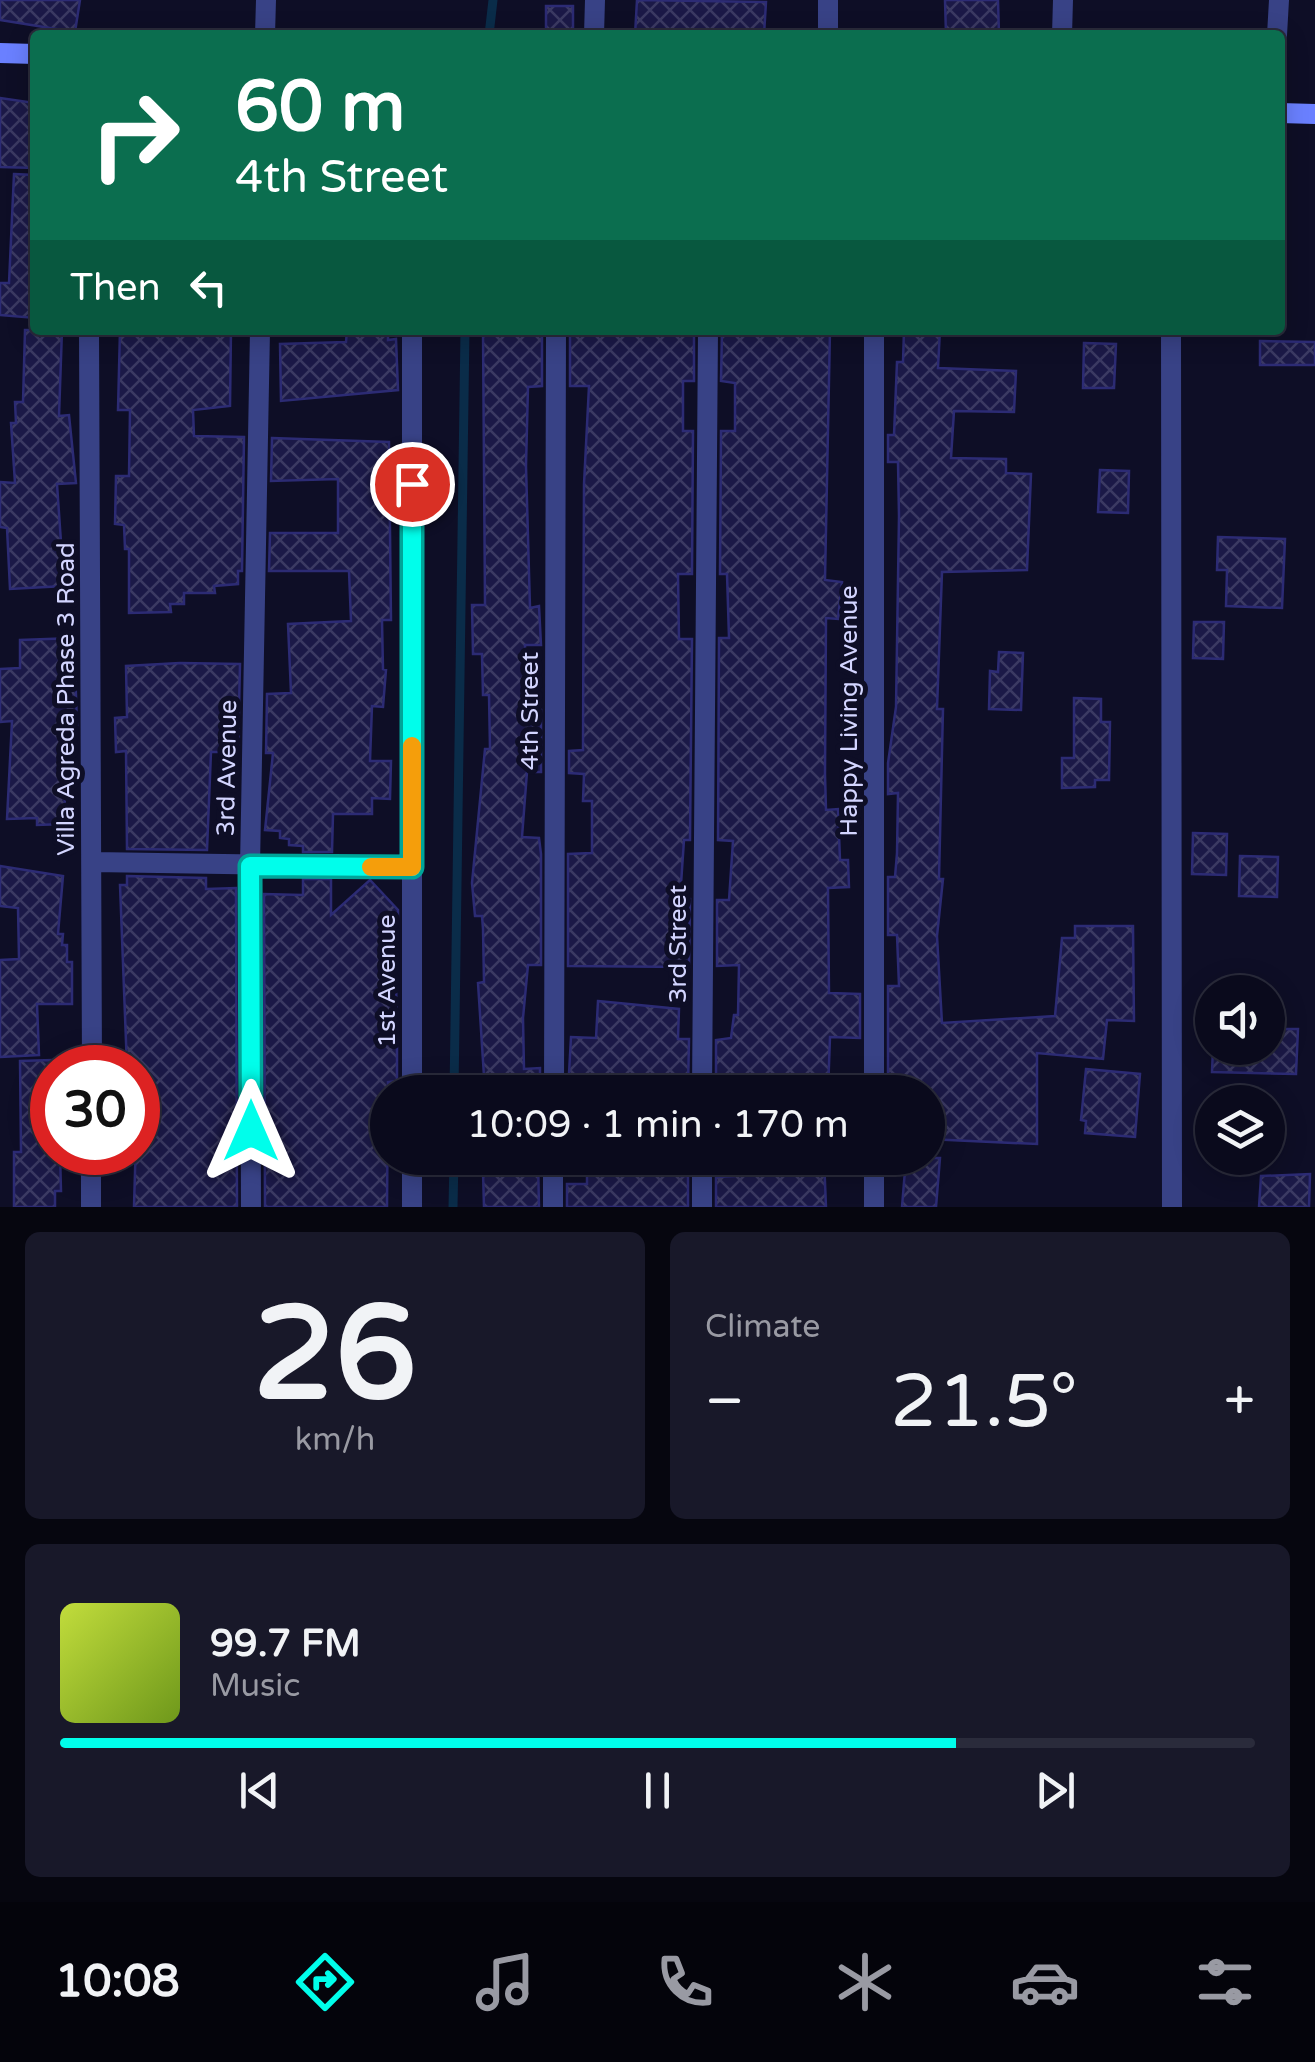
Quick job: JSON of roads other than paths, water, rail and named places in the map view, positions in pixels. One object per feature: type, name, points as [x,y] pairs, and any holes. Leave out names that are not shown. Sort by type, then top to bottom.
[{"type":"street","points":[[266,0],[266,30]]},
{"type":"street","points":[[594,30],[595,0]]},
{"type":"street","points":[[828,0],[828,30]]},
{"type":"street","points":[[1062,30],[1063,0]]},
{"type":"street","points":[[1277,30],[1278,0]]},
{"type":"street","points":[[0,53],[30,54]]},
{"type":"street","points":[[1285,113],[1315,114]]},
{"type":"street","name":"Villa Agreda Phase 3 Road","points":[[89,335],[92,1045]]},
{"type":"street","name":"3rd Avenue","points":[[251,1207],[250,866],[260,335]]},
{"type":"street","name":"1st Avenue","points":[[412,335],[412,1075]]},
{"type":"street","name":"4th Street","points":[[554,1075],[556,335]]},
{"type":"street","name":"3rd Street","points":[[702,1075],[708,335]]},
{"type":"street","name":"Happy Living Avenue","points":[[874,335],[874,1075]]},
{"type":"street","points":[[1171,335],[1172,1207]]},
{"type":"street","points":[[92,862],[412,867]]},
{"type":"street","points":[[91,1175],[91,1207]]},
{"type":"street","points":[[412,1175],[412,1207]]},
{"type":"street","points":[[553,1207],[554,1175]]},
{"type":"street","points":[[702,1175],[702,1207]]},
{"type":"street","points":[[874,1175],[874,1207]]},
{"type":"waterway","points":[[490,30],[493,0]]},
{"type":"waterway","points":[[454,1075],[465,335]]},
{"type":"waterway","points":[[453,1207],[454,1175]]}]
